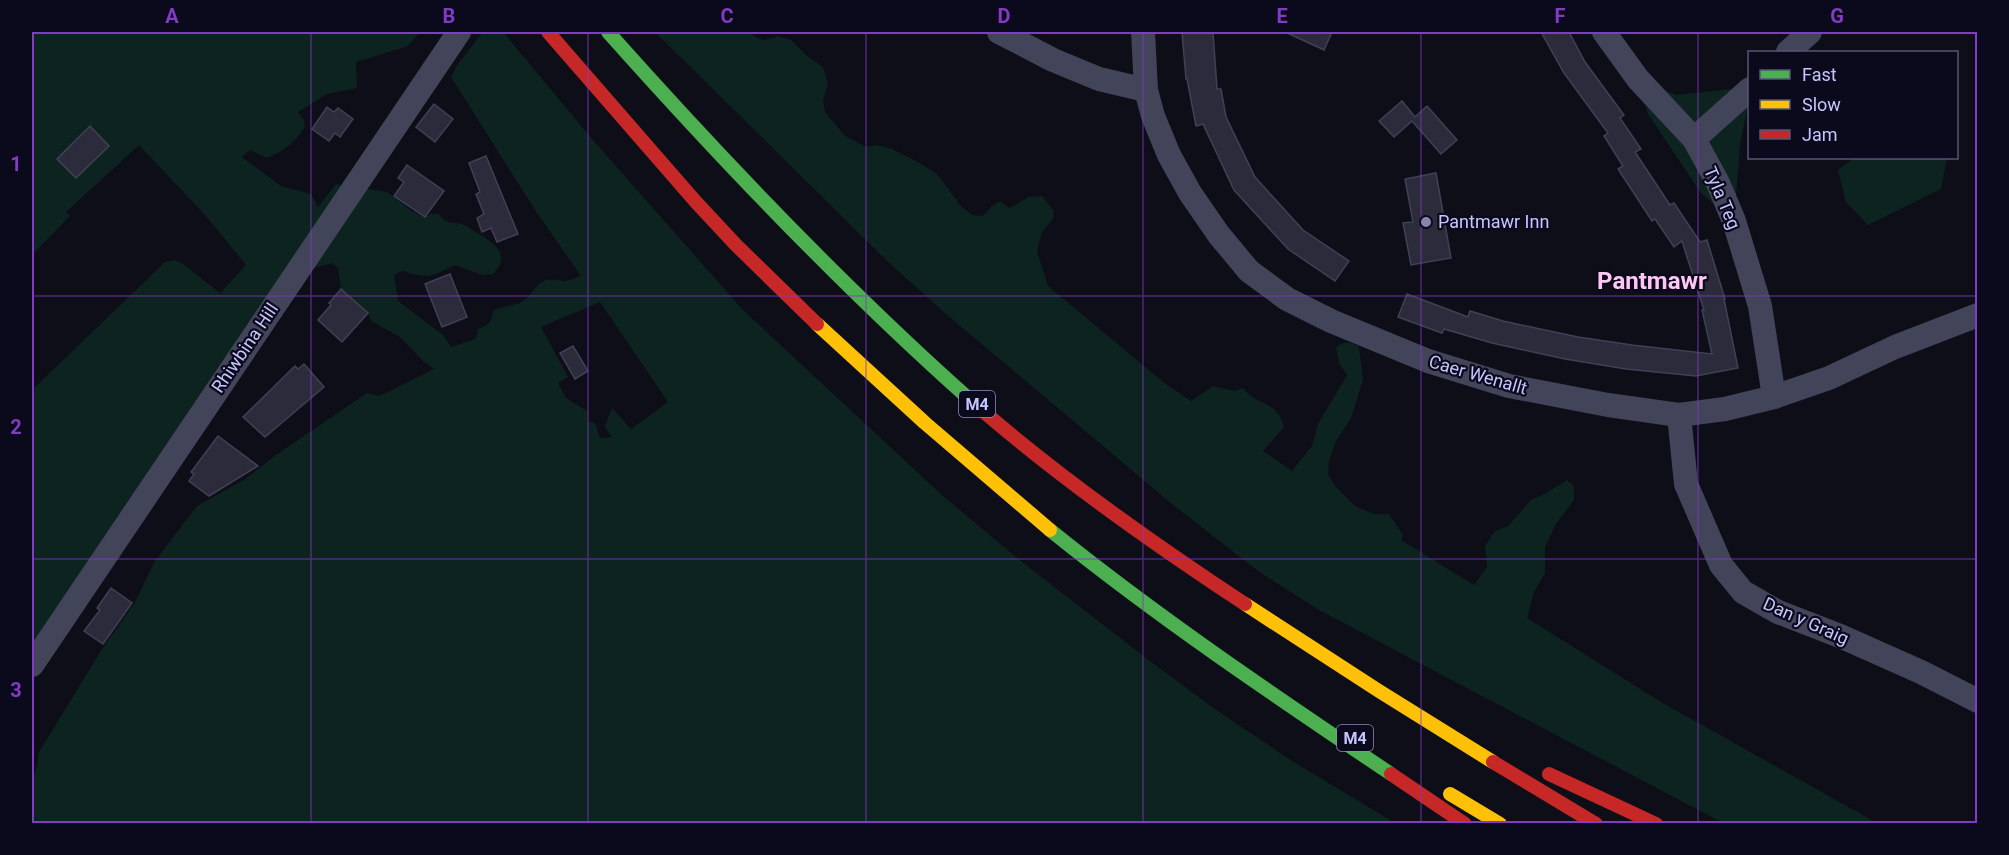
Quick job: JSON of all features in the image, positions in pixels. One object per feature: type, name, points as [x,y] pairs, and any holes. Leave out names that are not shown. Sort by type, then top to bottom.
[{"type":"highway","name":"M4","points":[[548,32],[719,228],[886,390],[1059,538],[1130,593],[1465,824]]},
{"type":"highway","name":"M4","points":[[608,32],[735,172],[837,276],[926,360],[1028,448],[1138,531],[1233,597],[1403,707],[1596,824]]},
{"type":"highway","name":"M4","points":[[1211,651],[1417,775]]},
{"type":"highway","name":"M4","points":[[1403,707],[1509,756]]},
{"type":"highway","points":[[1540,770],[1656,824]]},
{"type":"highway","points":[[1438,787],[1500,824]]},
{"type":"street","name":"Rhiwbina Hill","points":[[32,666],[459,32]]},
{"type":"street","points":[[999,32],[1053,60],[1099,79],[1146,90]]},
{"type":"street","name":"Caer Wenallt","points":[[1143,32],[1146,90],[1153,116],[1169,155],[1190,193],[1219,235],[1249,272],[1287,299],[1331,321],[1428,361],[1509,387],[1679,415],[1725,409],[1774,397],[1829,378],[1895,347],[1977,315]]},
{"type":"street","name":"Tyla Teg","points":[[1604,32],[1638,79],[1694,139],[1719,183],[1734,221],[1760,306],[1774,397]]},
{"type":"street","points":[[1789,51],[1810,32]]},
{"type":"street","points":[[1694,139],[1748,90]]},
{"type":"street","name":"Dan y Graig","points":[[1679,415],[1686,484],[1721,565],[1743,592],[1778,612],[1901,663],[1977,701]]},
{"type":"green space","points":[[32,32],[420,32],[408,46],[356,62],[357,88],[327,94],[298,112],[304,120],[305,127],[298,137],[284,149],[267,158],[250,150],[242,157],[281,186],[311,194],[318,207],[336,184],[387,192],[413,212],[425,217],[439,214],[445,220],[466,226],[494,244],[501,260],[493,274],[482,275],[455,265],[430,276],[402,271],[394,275],[398,301],[443,335],[451,347],[476,339],[478,329],[489,323],[493,311],[524,301],[544,281],[551,279],[565,281],[581,276],[535,210],[451,77],[458,64],[483,32],[503,32],[592,139],[743,310],[943,496],[1022,562],[1212,707],[1292,761],[1395,823],[32,823],[32,780],[39,752],[102,649],[134,604],[155,561],[197,506],[245,479],[367,393],[378,396],[384,394],[434,369],[400,337],[371,321],[368,313],[341,289],[338,268],[332,263],[313,268],[32,665],[32,390],[165,262],[175,260],[183,264],[220,293],[246,265],[206,216],[139,145],[66,212],[70,216],[32,255]],"holes":[[[600,302],[668,402],[631,429],[612,408],[605,426],[611,437],[600,438],[595,423],[587,421],[589,412],[566,398],[558,383],[568,377],[541,327]]]},
{"type":"green space","points":[[655,32],[749,32],[763,40],[778,36],[791,40],[807,56],[823,67],[828,83],[823,101],[825,112],[845,136],[866,147],[877,145],[892,149],[937,174],[961,206],[972,215],[983,216],[1000,201],[1009,208],[1029,197],[1042,196],[1054,211],[1053,219],[1042,232],[1037,251],[1048,286],[1163,382],[1191,401],[1213,386],[1235,391],[1243,388],[1254,398],[1272,407],[1281,418],[1284,427],[1263,451],[1292,471],[1312,446],[1318,424],[1347,375],[1339,363],[1336,347],[1347,342],[1359,347],[1363,380],[1351,418],[1336,441],[1329,461],[1328,475],[1336,487],[1355,506],[1374,514],[1389,514],[1403,535],[1401,540],[1474,585],[1487,567],[1485,546],[1495,531],[1508,526],[1531,500],[1567,480],[1574,486],[1574,500],[1556,524],[1545,547],[1545,573],[1534,592],[1527,618],[1661,702],[1877,823],[1723,823],[1319,610],[1258,571],[1172,504],[946,314],[887,261]]},
{"type":"green space","points":[[1638,79],[1676,95],[1748,87],[1748,106],[1740,144],[1734,221],[1701,193],[1648,114]]},
{"type":"green space","points":[[1853,159],[1947,159],[1941,189],[1868,225],[1846,202],[1838,170]]},
{"type":"building","points":[[1182,32],[1213,32],[1217,89],[1221,89],[1226,117],[1255,177],[1303,230],[1349,261],[1335,281],[1288,249],[1234,190],[1203,124],[1196,126],[1186,79]]},
{"type":"building","points":[[1285,32],[1332,32],[1324,50]]},
{"type":"building","points":[[1541,32],[1569,32],[1585,62],[1624,115],[1620,118],[1641,149],[1635,152],[1670,205],[1674,203],[1700,242],[1707,240],[1725,299],[1738,368],[1696,376],[1626,369],[1565,359],[1492,343],[1444,329],[1442,333],[1398,317],[1407,294],[1468,317],[1470,311],[1503,321],[1578,337],[1712,354],[1702,310],[1704,310],[1682,241],[1674,247],[1655,219],[1652,221],[1618,169],[1623,166],[1604,136],[1608,133],[1564,73]]},
{"type":"building","points":[[1402,101],[1415,117],[1427,106],[1457,140],[1441,154],[1412,121],[1394,137],[1379,121]]},
{"type":"building","points":[[434,104],[453,119],[435,142],[416,127]]},
{"type":"building","points":[[327,107],[334,112],[338,108],[353,119],[340,137],[335,133],[329,141],[312,129]]},
{"type":"building","points":[[90,126],[109,146],[76,178],[57,159]]},
{"type":"building","points":[[486,156],[518,234],[497,242],[491,228],[482,232],[477,218],[484,214],[476,194],[480,192],[469,163]]},
{"type":"building","points":[[407,165],[444,191],[425,217],[394,196],[404,182],[398,178]]},
{"type":"building","points":[[1436,173],[1451,258],[1411,265],[1403,223],[1413,222],[1405,179]]},
{"type":"building","points":[[450,274],[467,317],[442,327],[425,284]]},
{"type":"building","points":[[341,289],[368,313],[342,342],[318,320]]},
{"type":"building","points":[[573,346],[588,371],[575,379],[560,353]]},
{"type":"building","points":[[304,364],[324,387],[265,437],[243,417],[295,366],[298,369]]},
{"type":"building","points":[[218,436],[258,466],[209,496],[189,481],[194,474],[191,472]]},
{"type":"building","points":[[111,588],[132,603],[103,644],[84,631],[100,610],[97,608]]},
{"type":"traffic: fast","points":[[608,32],[694,127],[828,266],[968,398]]},
{"type":"traffic: fast","points":[[1050,530],[1175,625],[1391,774]]},
{"type":"traffic: slow","points":[[817,324],[925,423],[1050,530]]},
{"type":"traffic: slow","points":[[1245,604],[1493,762]]},
{"type":"traffic: slow","points":[[1450,794],[1500,824]]},
{"type":"traffic: jam","points":[[548,32],[695,201],[736,245],[817,324]]},
{"type":"traffic: jam","points":[[968,398],[1103,506],[1245,604]]},
{"type":"traffic: jam","points":[[1493,762],[1596,824]]},
{"type":"traffic: jam","points":[[1391,774],[1465,824]]},
{"type":"traffic: jam","points":[[1549,774],[1656,824]]},
{"type":"place","name":"Pantmawr Inn","points":[[1426,222]]},
{"type":"district","name":"Pantmawr","points":[[1652,281]]}]
